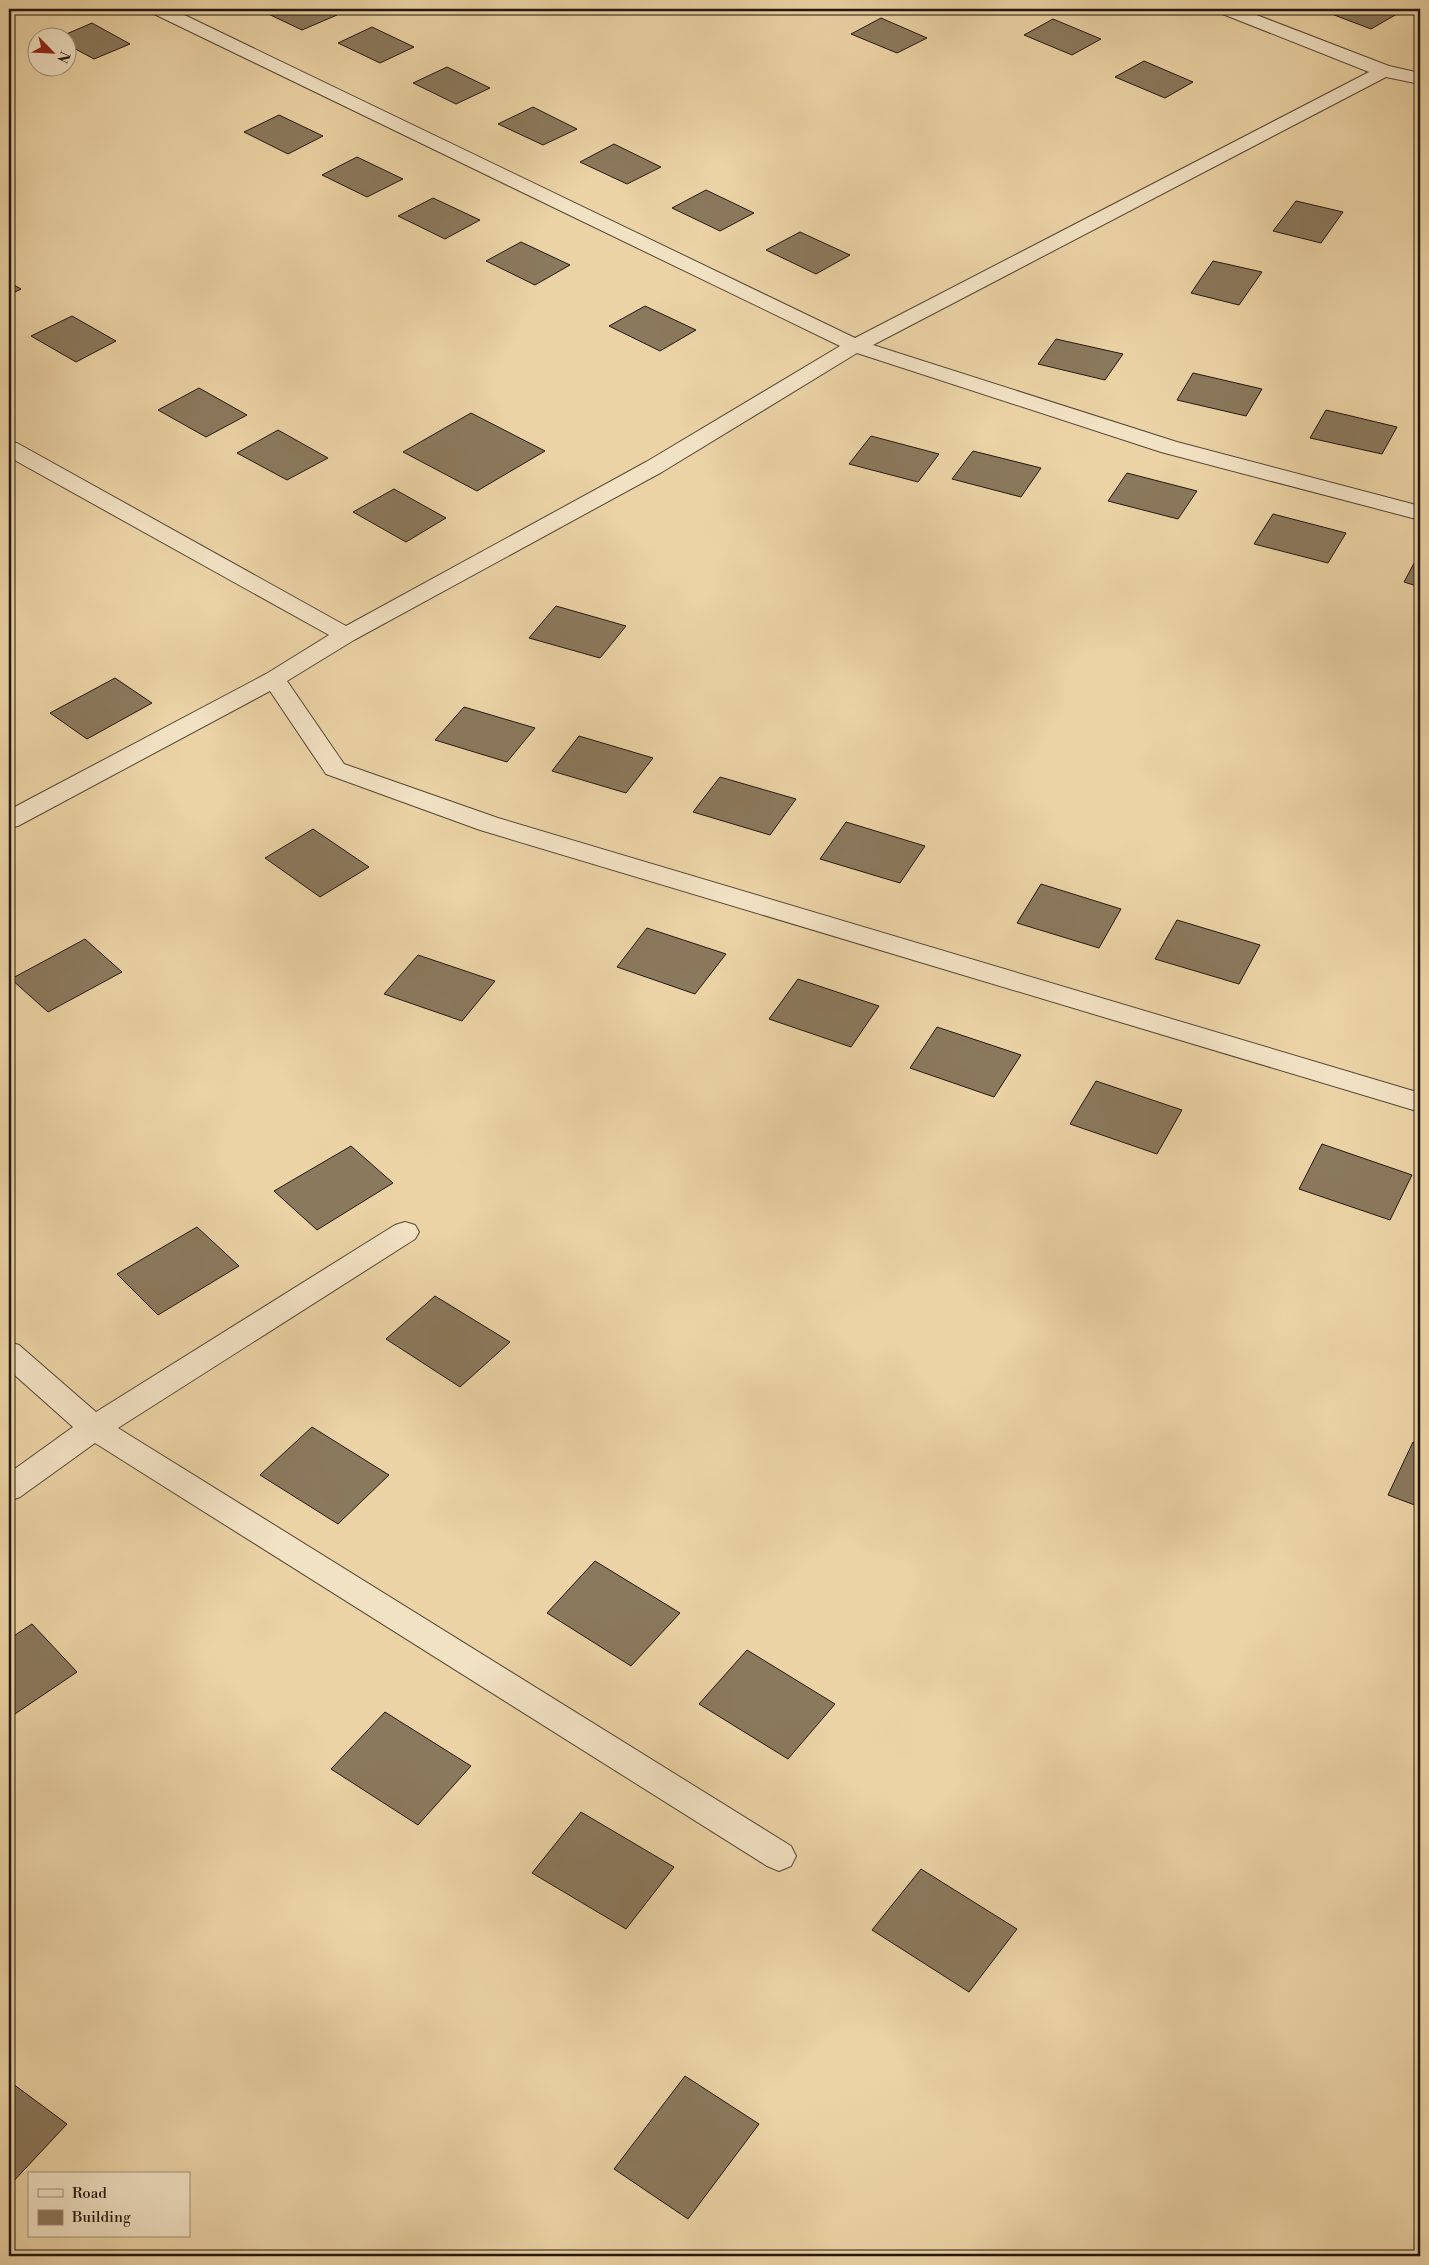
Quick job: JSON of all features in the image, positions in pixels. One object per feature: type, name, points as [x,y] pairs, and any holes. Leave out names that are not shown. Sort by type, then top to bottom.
[{"type":"street","points":[[158,9],[855,346],[1169,447],[1420,513]]},
{"type":"street","points":[[1226,9],[1384,70],[1420,78]]},
{"type":"street","points":[[9,820],[274,679],[346,635],[654,467],[855,346],[1384,70]]},
{"type":"street","points":[[9,448],[346,635]]},
{"type":"street","points":[[274,679],[335,769],[489,824],[1420,1103]]},
{"type":"street","points":[[9,1489],[94,1428],[405,1232]]},
{"type":"street","points":[[9,1353],[94,1428],[780,1856]]},
{"type":"building","points":[[266,9],[324,9],[337,15],[302,30],[262,11]]},
{"type":"building","points":[[1384,9],[1397,14],[1371,29],[1321,10]]},
{"type":"building","points":[[881,18],[927,38],[897,53],[851,34]]},
{"type":"building","points":[[1053,19],[1101,39],[1072,55],[1024,35]]},
{"type":"building","points":[[92,23],[130,44],[94,59],[78,50],[78,29]]},
{"type":"building","points":[[372,27],[414,47],[380,63],[338,43]]},
{"type":"building","points":[[1144,61],[1193,82],[1165,98],[1115,77]]},
{"type":"building","points":[[447,67],[490,88],[456,104],[413,83]]},
{"type":"building","points":[[533,107],[577,129],[543,145],[498,124]]},
{"type":"building","points":[[279,115],[323,136],[288,154],[244,132]]},
{"type":"building","points":[[614,144],[661,167],[627,184],[580,162]]},
{"type":"building","points":[[357,157],[403,179],[367,197],[322,175]]},
{"type":"building","points":[[706,190],[754,213],[720,231],[672,208]]},
{"type":"building","points":[[433,198],[480,220],[445,239],[398,216]]},
{"type":"building","points":[[1296,201],[1343,212],[1321,243],[1273,231]]},
{"type":"building","points":[[800,232],[850,255],[816,274],[766,250]]},
{"type":"building","points":[[521,242],[570,265],[535,285],[486,261]]},
{"type":"building","points":[[1213,261],[1262,272],[1239,305],[1191,293]]},
{"type":"building","points":[[9,282],[21,289],[9,295]]},
{"type":"building","points":[[645,306],[696,330],[660,351],[609,326]]},
{"type":"building","points":[[72,316],[116,341],[76,362],[31,336]]},
{"type":"building","points":[[1056,339],[1123,354],[1105,380],[1038,364]]},
{"type":"building","points":[[1193,373],[1262,389],[1246,416],[1177,400]]},
{"type":"building","points":[[199,388],[247,415],[206,437],[158,410]]},
{"type":"building","points":[[1326,410],[1397,427],[1382,454],[1310,438]]},
{"type":"building","points":[[471,413],[545,451],[477,491],[403,452]]},
{"type":"building","points":[[278,430],[328,458],[287,480],[237,453]]},
{"type":"building","points":[[871,436],[939,454],[918,482],[849,464]]},
{"type":"building","points":[[973,451],[1041,468],[1021,497],[952,479]]},
{"type":"building","points":[[1127,473],[1197,491],[1178,519],[1108,501]]},
{"type":"building","points":[[394,489],[446,518],[406,542],[353,512]]},
{"type":"building","points":[[1273,514],[1346,533],[1328,563],[1254,544]]},
{"type":"building","points":[[1420,552],[1420,587],[1404,582]]},
{"type":"building","points":[[556,606],[626,626],[600,658],[529,638]]},
{"type":"building","points":[[115,678],[152,703],[87,739],[50,713]]},
{"type":"building","points":[[464,707],[535,728],[507,762],[435,740]]},
{"type":"building","points":[[579,736],[653,758],[626,793],[552,771]]},
{"type":"building","points":[[720,777],[796,799],[770,835],[693,812]]},
{"type":"building","points":[[846,822],[925,846],[900,883],[820,859]]},
{"type":"building","points":[[313,829],[369,867],[320,897],[265,858]]},
{"type":"building","points":[[1041,884],[1121,909],[1099,948],[1017,923]]},
{"type":"building","points":[[1177,920],[1260,945],[1239,984],[1155,959]]},
{"type":"building","points":[[647,928],[726,954],[695,994],[617,967]]},
{"type":"building","points":[[85,939],[122,972],[48,1012],[11,979]]},
{"type":"building","points":[[418,955],[495,981],[462,1021],[384,994]]},
{"type":"building","points":[[798,979],[879,1006],[851,1047],[769,1019]]},
{"type":"building","points":[[937,1027],[1021,1055],[994,1097],[910,1068]]},
{"type":"building","points":[[1096,1081],[1182,1110],[1157,1154],[1070,1124]]},
{"type":"building","points":[[1322,1144],[1412,1175],[1390,1220],[1299,1189]]},
{"type":"building","points":[[351,1146],[393,1183],[317,1230],[274,1191]]},
{"type":"building","points":[[197,1227],[239,1266],[158,1315],[117,1274]]},
{"type":"building","points":[[435,1296],[510,1342],[460,1387],[386,1339]]},
{"type":"building","points":[[312,1427],[389,1475],[338,1524],[260,1475]]},
{"type":"building","points":[[1413,1442],[1420,1444],[1420,1507],[1388,1495]]},
{"type":"building","points":[[595,1561],[680,1613],[631,1666],[547,1613]]},
{"type":"building","points":[[32,1624],[77,1672],[9,1718],[9,1639]]},
{"type":"building","points":[[747,1650],[835,1704],[788,1759],[699,1704]]},
{"type":"building","points":[[385,1712],[471,1766],[418,1825],[331,1769]]},
{"type":"building","points":[[581,1812],[674,1867],[626,1929],[532,1873]]},
{"type":"building","points":[[921,1869],[1017,1929],[969,1992],[872,1930]]},
{"type":"building","points":[[685,2076],[759,2124],[688,2219],[614,2169]]},
{"type":"building","points":[[9,2081],[67,2124],[9,2186]]}]
